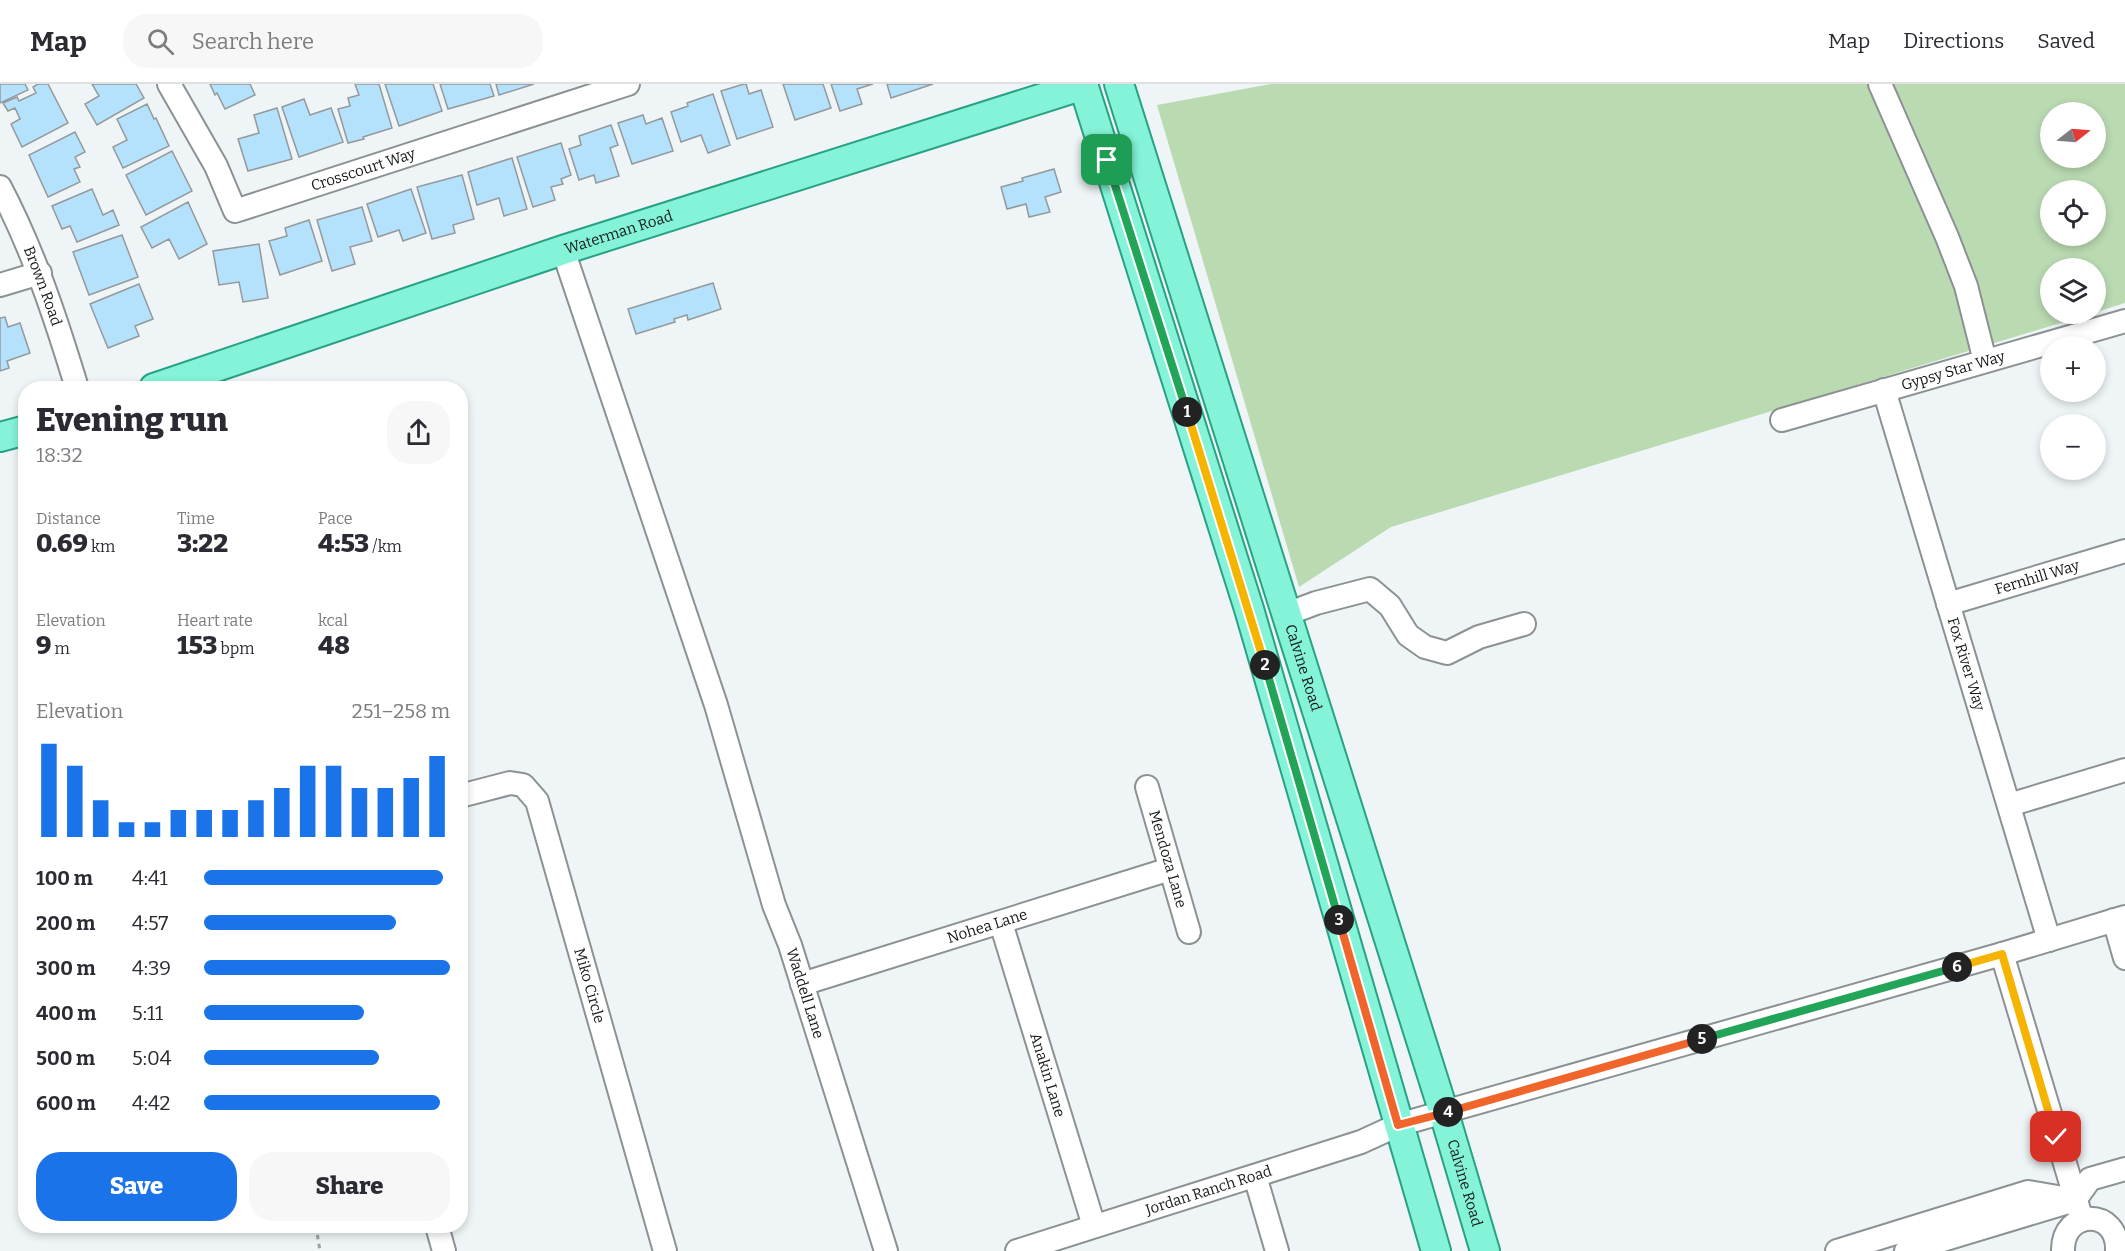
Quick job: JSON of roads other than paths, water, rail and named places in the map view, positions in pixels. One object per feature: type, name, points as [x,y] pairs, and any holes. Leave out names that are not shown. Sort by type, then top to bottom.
[{"type":"main road","name":"Waterman Road","points":[[175,381],[563,250],[1084,84]]},
{"type":"main road","points":[[1084,84],[1248,609],[1436,1251]]},
{"type":"main road","name":"Calvine Road","points":[[1119,84],[1444,1113],[1485,1251]]},
{"type":"main road","points":[[0,437],[18,432]]},
{"type":"street","name":"Crosscourt Way","points":[[169,84],[216,166],[235,211],[628,84]]},
{"type":"street","points":[[1880,84],[1966,286],[1985,361]]},
{"type":"street","name":"Brown Road","points":[[0,187],[40,273],[75,381]]},
{"type":"street","name":"Waddell Lane","points":[[563,250],[716,705],[774,906],[790,945],[886,1251]]},
{"type":"street","points":[[0,285],[40,273]]},
{"type":"street","name":"Gypsy Star Way","points":[[1782,420],[2125,321]]},
{"type":"street","name":"Fox River Way","points":[[1884,390],[2049,940]]},
{"type":"street","name":"Fernhill Way","points":[[1948,604],[2125,551]]},
{"type":"street","points":[[1287,614],[1316,603],[1370,589],[1390,606],[1408,635],[1425,648],[1447,654],[1479,637],[1524,624]]},
{"type":"street","points":[[2009,805],[2125,770]]},
{"type":"street","name":"Miko Circle","points":[[468,794],[510,783],[523,785],[537,801],[665,1251]]},
{"type":"street","name":"Mendoza Lane","points":[[1147,787],[1190,932]]},
{"type":"street","name":"Nohea Lane","points":[[802,984],[1170,869]]},
{"type":"street","points":[[2120,918],[2125,958]]},
{"type":"street","name":"Jordan Ranch Road","points":[[1017,1251],[1361,1142],[1398,1125],[2002,954],[2120,918]]},
{"type":"street","name":"Anakin Lane","points":[[1001,923],[1094,1226]]},
{"type":"street","points":[[2002,954],[2078,1210]]},
{"type":"street","points":[[2063,1251],[2065,1234],[2078,1210],[2090,1179],[2125,1169]]},
{"type":"street","points":[[1255,1176],[1277,1251]]},
{"type":"street","points":[[1837,1251],[2028,1192],[2078,1210],[2110,1227],[2118,1242],[2118,1251]]},
{"type":"street","points":[[1906,1251],[2078,1210]]},
{"type":"street","points":[[439,1233],[444,1251]]}]
